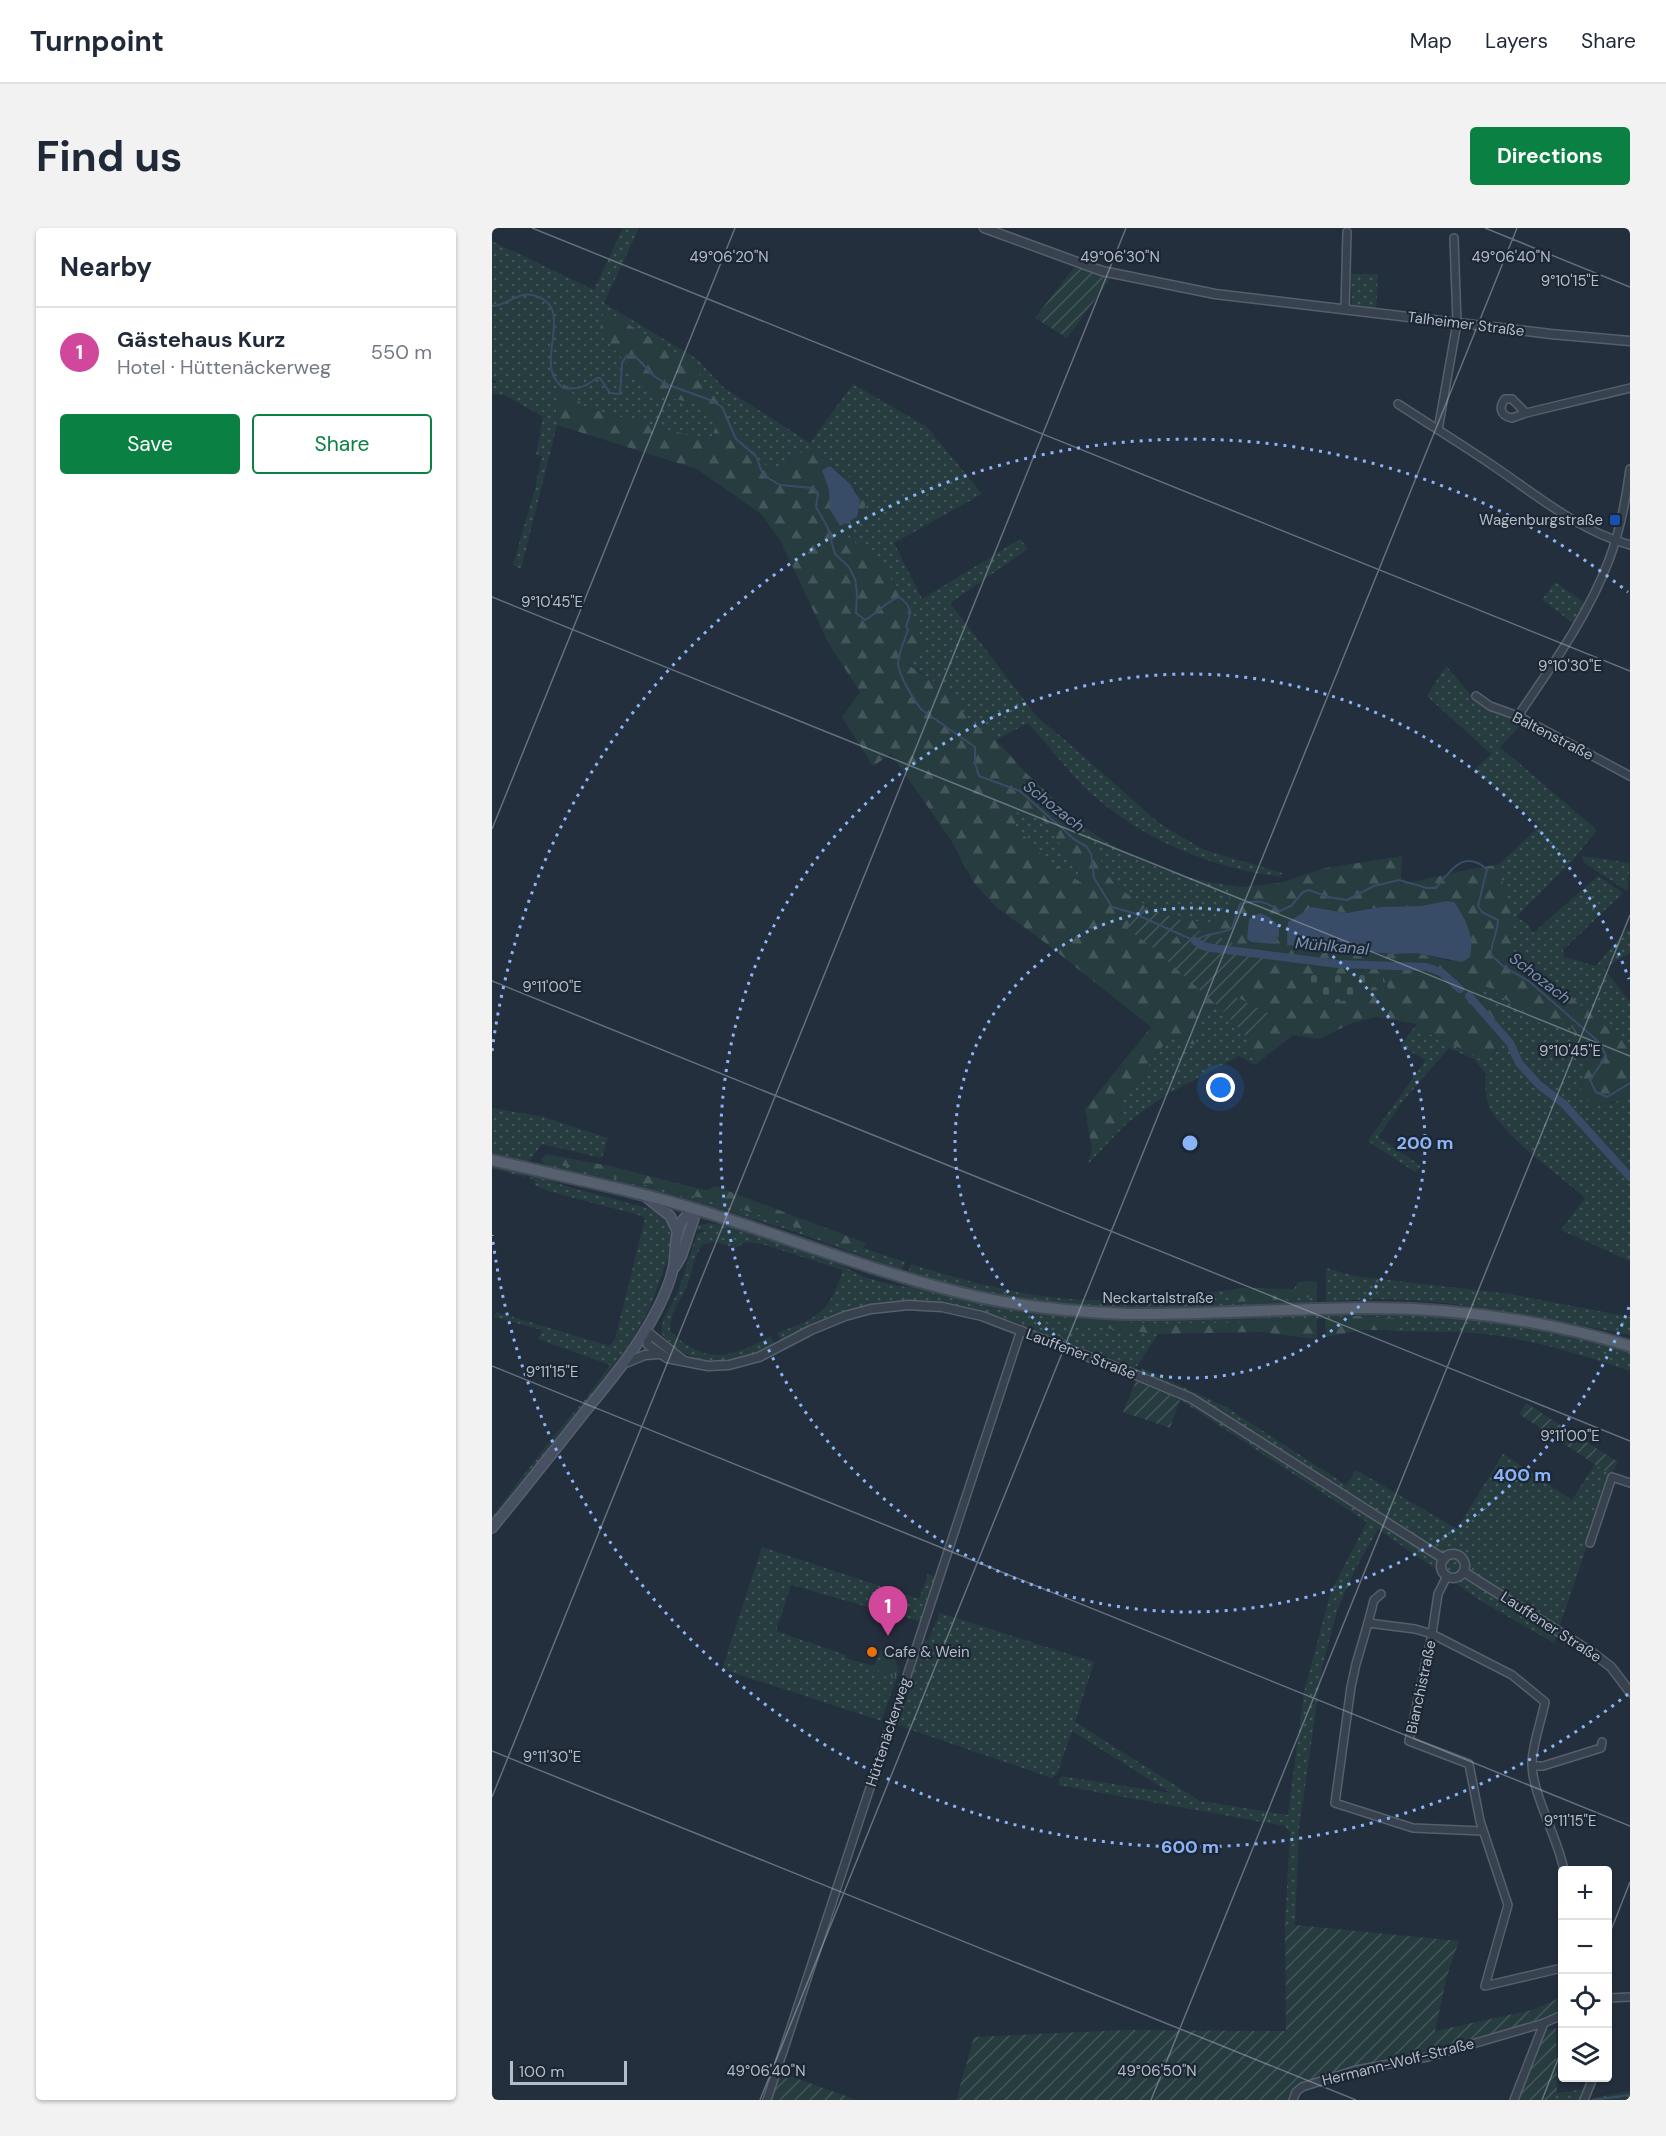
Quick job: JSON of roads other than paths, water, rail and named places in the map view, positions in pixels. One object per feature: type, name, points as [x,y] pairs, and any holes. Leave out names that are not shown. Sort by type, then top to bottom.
[{"type":"main road","name":"Neckartalstraße","points":[[492,1160],[601,1184],[697,1209],[893,1274],[968,1295],[1046,1308],[1128,1314],[1360,1308],[1439,1310],[1540,1325],[1630,1347]]},
{"type":"main road","points":[[643,1195],[670,1216],[678,1232]]},
{"type":"main road","points":[[673,1269],[678,1232],[684,1217],[697,1209]]},
{"type":"main road","points":[[492,1528],[623,1364],[645,1330],[658,1307],[673,1269],[681,1257],[697,1209]]},
{"type":"street","name":"Talheimer Straße","points":[[984,228],[1102,271],[1215,294],[1551,334],[1630,341]]},
{"type":"street","points":[[1345,309],[1347,232]]},
{"type":"street","points":[[1438,430],[1457,323],[1454,238]]},
{"type":"street","points":[[1526,413],[1630,388]]},
{"type":"street","points":[[1398,404],[1494,466],[1577,524],[1615,541],[1630,545]]},
{"type":"street","points":[[1518,716],[1585,611],[1609,560],[1627,510],[1630,470]]},
{"type":"street","name":"Baltenstraße","points":[[1476,696],[1490,706],[1518,716],[1630,776]]},
{"type":"street","name":"Lauffener Straße","points":[[659,1354],[684,1362],[719,1366],[748,1361],[845,1316],[871,1309],[909,1305],[961,1311],[1021,1330],[1191,1398],[1444,1559],[1451,1554],[1460,1555],[1465,1563],[1464,1572],[1594,1654],[1611,1667],[1630,1692]]},
{"type":"street","points":[[645,1330],[648,1345],[659,1354]]},
{"type":"street","points":[[645,1330],[684,1362]]},
{"type":"street","name":"Hüttenäckerweg","points":[[767,2100],[1021,1330]]},
{"type":"street","points":[[623,1364],[645,1355],[659,1354]]},
{"type":"street","points":[[1590,1543],[1612,1477],[1630,1483]]},
{"type":"street","points":[[1444,1559],[1442,1568],[1447,1576],[1456,1578],[1464,1572]]},
{"type":"street","name":"Bianchistraße","points":[[1447,1576],[1438,1594],[1432,1634],[1409,1741],[1469,1764],[1482,1830]]},
{"type":"street","points":[[1381,1594],[1374,1600],[1356,1664],[1335,1803],[1413,1828],[1482,1830],[1508,1905],[1485,1986],[1558,1969]]},
{"type":"street","points":[[1368,1623],[1415,1629],[1432,1634],[1512,1675],[1545,1702],[1533,1766],[1534,1780],[1563,1866]]},
{"type":"street","points":[[1533,1766],[1543,1766],[1601,1748],[1602,1742]]},
{"type":"street","points":[[1612,1998],[1630,1996]]},
{"type":"street","name":"Hermann-Wolf-Straße","points":[[1293,2100],[1296,2092],[1302,2087],[1356,2070],[1428,2057],[1558,2017]]},
{"type":"street","points":[[1514,2100],[1544,2023]]},
{"type":"street","points":[[1584,2100],[1592,2082]]},
{"type":"water","points":[[830,466],[850,484],[860,500],[857,517],[840,526],[830,510],[829,490],[822,470]]},
{"type":"water","points":[[1447,901],[1454,902],[1466,922],[1470,935],[1470,957],[1462,962],[1416,953],[1394,954],[1313,949],[1287,945],[1288,922],[1312,907],[1346,913],[1381,907],[1420,906]]},
{"type":"water","points":[[1260,913],[1279,926],[1279,935],[1275,944],[1251,942],[1247,939],[1249,919]]},
{"type":"waterway","name":"Schozach","points":[[492,306],[516,297],[532,295],[544,300],[551,308],[554,318],[551,366],[554,377],[563,388],[581,387],[600,378],[610,393],[620,394],[622,363],[627,355],[635,356],[654,376],[666,384],[710,400],[722,407],[736,439],[756,456],[763,475],[780,485],[813,488],[818,493],[816,507],[827,526],[835,554],[849,567],[855,579],[856,613],[865,620],[899,597],[908,606],[910,613],[906,626],[908,630],[898,663],[903,680],[919,706],[975,747],[975,763],[979,776],[1020,791],[1075,840],[1086,846],[1091,854],[1094,878],[1112,907],[1133,913],[1195,941],[1232,928],[1240,904],[1261,902],[1280,911],[1291,906],[1303,892],[1309,890],[1328,897],[1347,900],[1374,886],[1399,880],[1427,888],[1436,888],[1458,864],[1464,861],[1479,863],[1487,869],[1478,906],[1482,912],[1498,920],[1491,955],[1503,966],[1530,982],[1600,1043],[1606,1056],[1590,1080],[1596,1092],[1607,1097],[1630,1083]]},
{"type":"waterway","name":"Mühlkanal","points":[[1195,941],[1212,948],[1338,964],[1426,967],[1441,972],[1460,989]]},
{"type":"waterway","name":"Mühlkanal","points":[[1469,996],[1510,1043],[1519,1063],[1539,1085],[1564,1104],[1630,1177]]},
{"type":"waterway","points":[[1592,2100],[1630,2095]]},
{"type":"place","name":"Wagenburgstraße","points":[[1615,520]]},
{"type":"place","name":"Gästehaus Kurz","points":[[888,1636]]},
{"type":"place","name":"Cafe & Wein","points":[[872,1652]]}]
